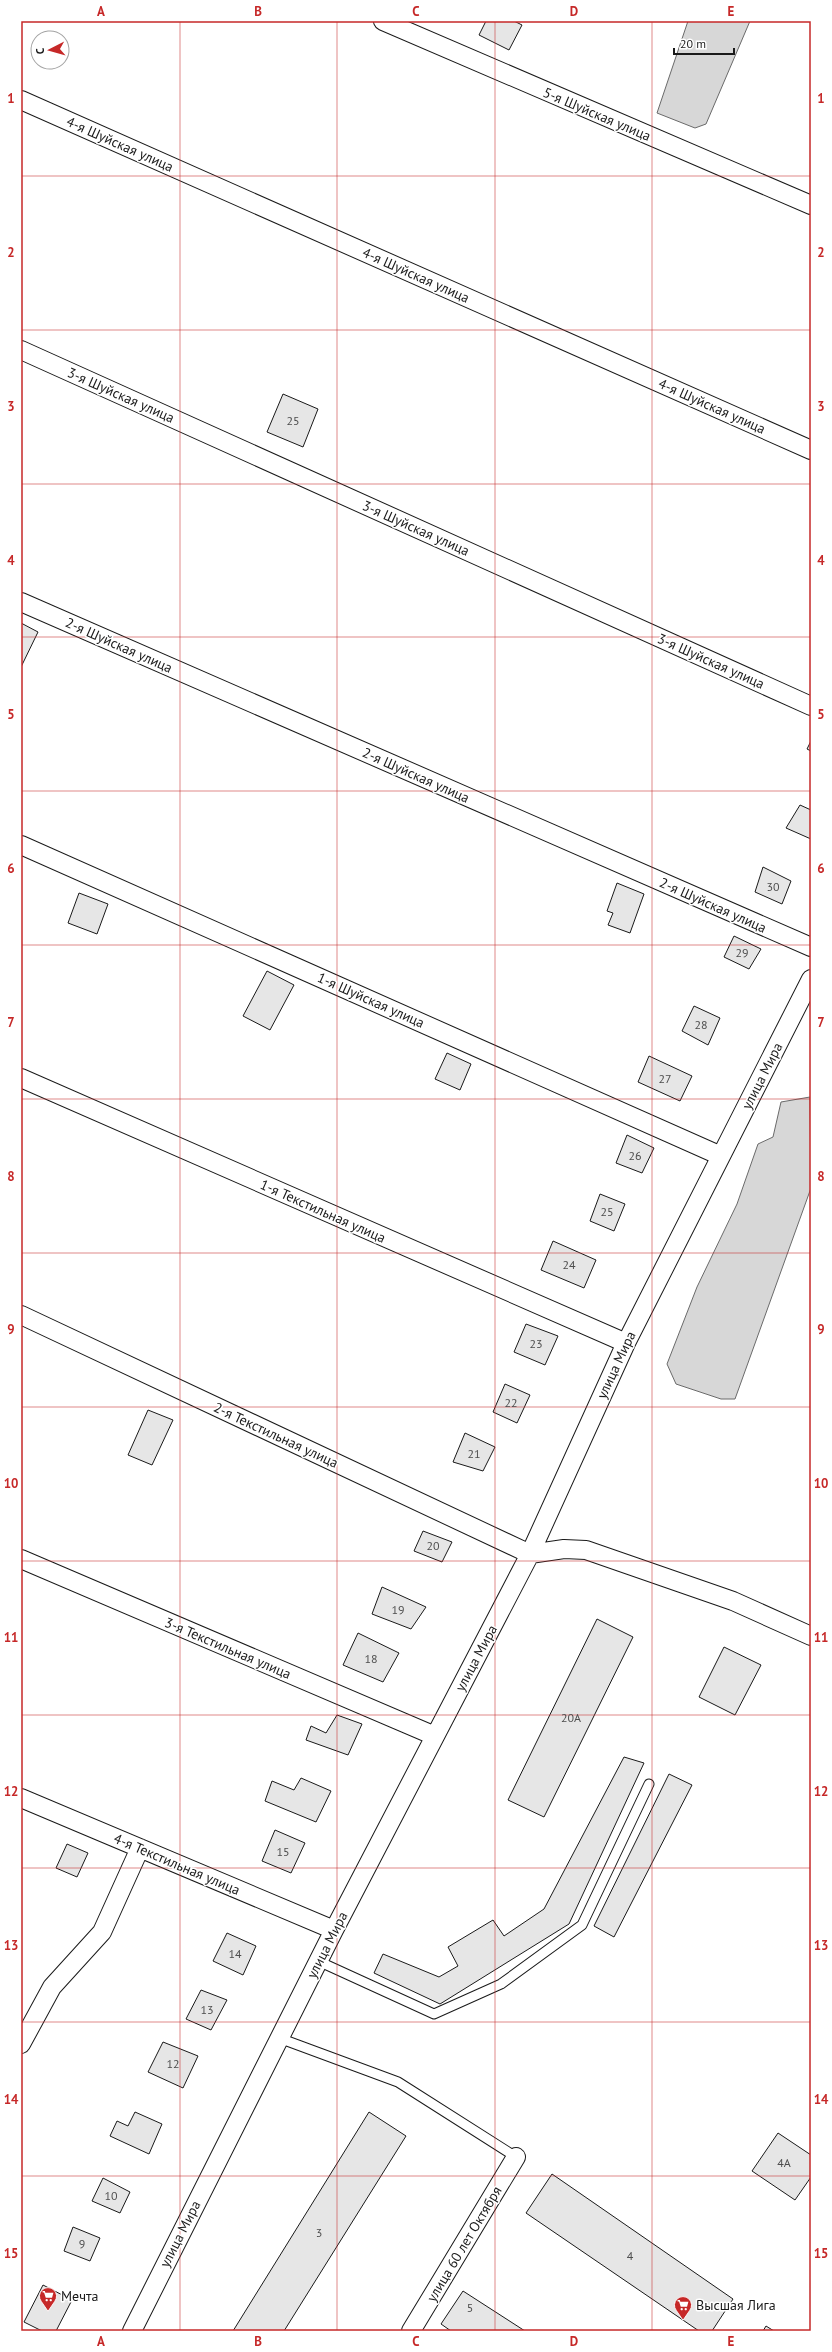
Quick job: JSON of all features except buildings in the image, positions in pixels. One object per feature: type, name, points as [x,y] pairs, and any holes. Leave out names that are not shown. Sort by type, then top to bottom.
[{"type":"street","name":"5-я Шуйская улица","points":[[382,21],[811,206]]},
{"type":"street","name":"4-я Шуйская улица","points":[[21,100],[811,450]]},
{"type":"street","name":"3-я Шуйская улица","points":[[21,350],[811,706]]},
{"type":"street","name":"2-я Шуйская улица","points":[[21,602],[811,947]]},
{"type":"street","name":"1-я Шуйская улица","points":[[21,845],[721,1156]]},
{"type":"street","name":"улица Мира","points":[[132,2331],[318,1961],[530,1554],[626,1343],[811,979]]},
{"type":"street","name":"1-я Текстильная улица","points":[[21,1078],[626,1343]]},
{"type":"street","name":"2-я Текстильная улица","points":[[21,1315],[530,1554]]},
{"type":"street","points":[[530,1554],[564,1549],[586,1550],[733,1601],[811,1636]]},
{"type":"street","name":"3-я Текстильная улица","points":[[21,1559],[435,1736]]},
{"type":"street","name":"4-я Текстильная улица","points":[[21,1798],[334,1930]]},
{"type":"street","points":[[21,2044],[52,1987],[102,1932],[140,1848]]},
{"type":"street","name":"улица 60 лет Октября","points":[[411,2331],[516,2157]]},
{"type":"lane","points":[[318,1961],[434,2014],[501,1984],[582,1925],[649,1784]]},
{"type":"lane","points":[[279,2038],[398,2082],[516,2157]]},
{"type":"shaded area","points":[[688,21],[750,21],[706,124],[695,128],[657,113]]},
{"type":"shaded area","points":[[810,1097],[811,1188],[735,1399],[721,1399],[676,1384],[667,1364],[697,1287],[737,1204],[758,1144],[773,1137],[781,1102]]},
{"type":"place","name":"Мечта","points":[[48,2311]]},
{"type":"place","name":"Высшая Лига","points":[[683,2320]]}]
